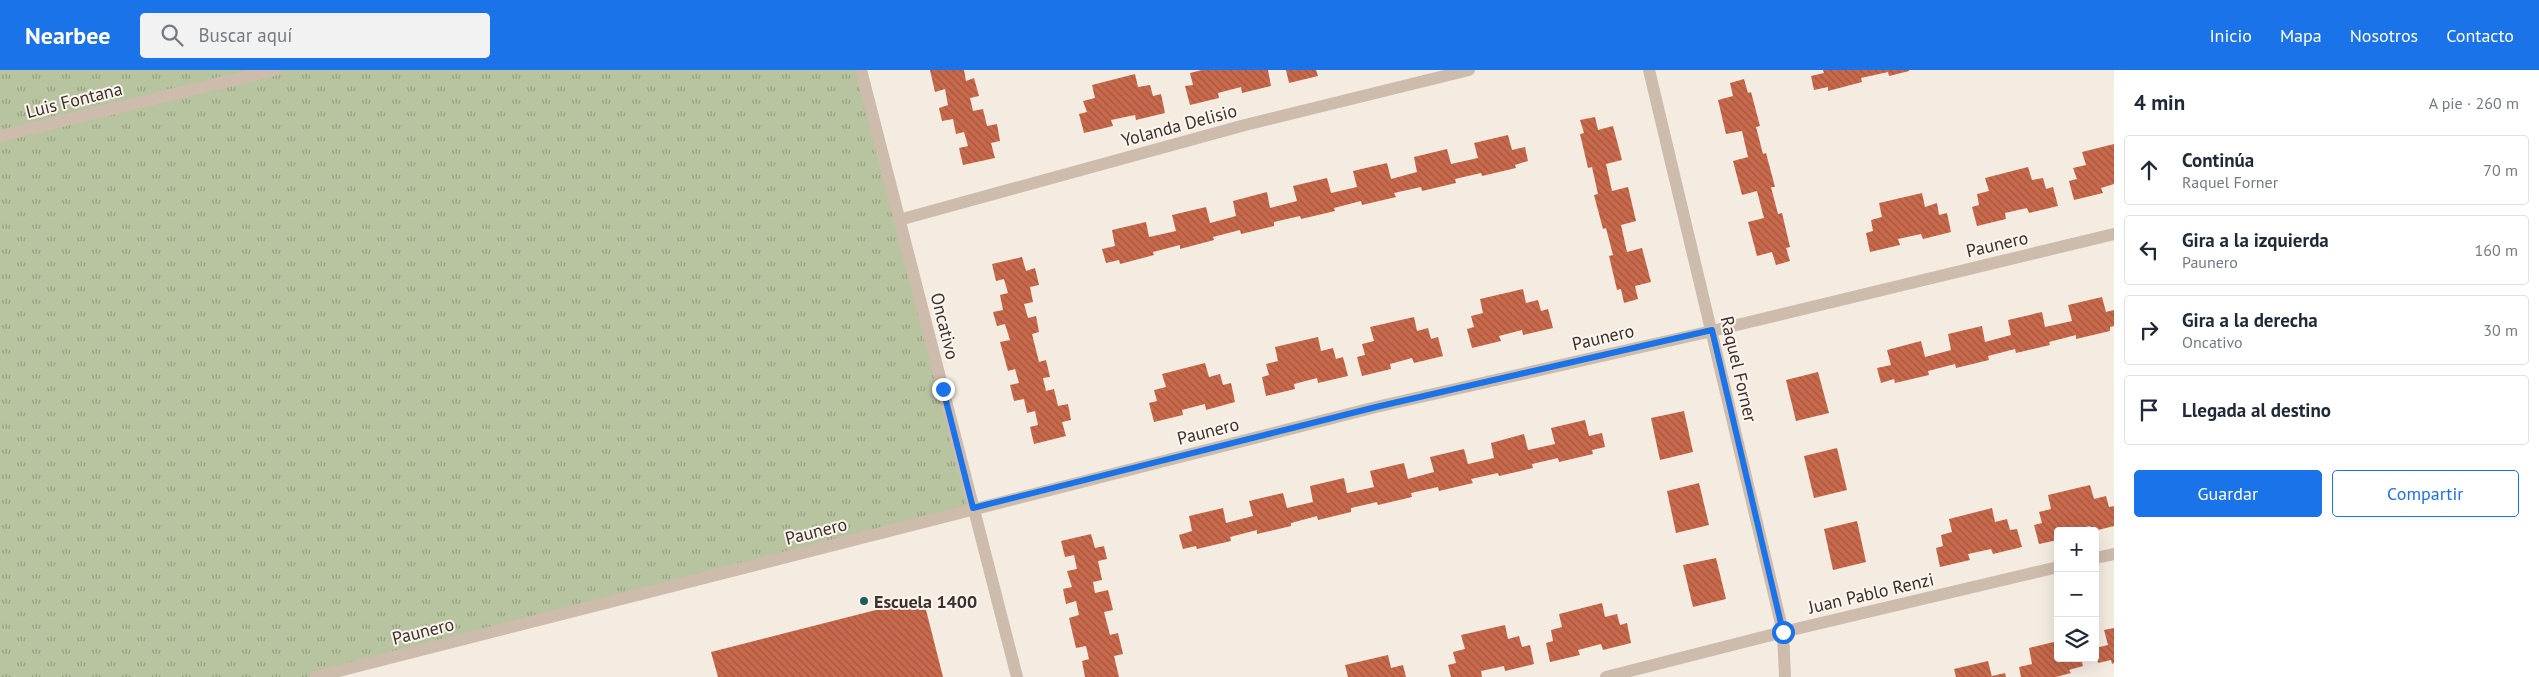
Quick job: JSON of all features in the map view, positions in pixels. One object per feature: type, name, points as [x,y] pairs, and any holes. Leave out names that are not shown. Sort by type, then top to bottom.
[{"type":"street","name":"Luis Fontana","points":[[0,136],[274,70]]},
{"type":"street","name":"Oncativo","points":[[861,70],[1016,677]]},
{"type":"street","name":"Yolanda Delisio","points":[[899,220],[1245,125],[1469,70]]},
{"type":"street","name":"Raquel Forner","points":[[1649,70],[1783,632],[1786,677]]},
{"type":"street","name":"Paunero","points":[[315,677],[973,508],[1376,407],[1712,330],[2114,234]]},
{"type":"street","points":[[2099,557],[2114,554]]},
{"type":"street","name":"Juan Pablo Renzi","points":[[1606,677],[1783,632],[2054,568]]},
{"type":"green space","points":[[0,70],[861,70],[973,509],[315,677],[0,677]]},
{"type":"building","points":[[930,70],[964,70],[966,81],[974,78],[979,96],[970,98],[973,111],[983,109],[987,126],[997,124],[1000,141],[991,143],[995,158],[963,165],[959,148],[968,146],[964,132],[956,134],[953,119],[942,121],[939,108],[948,105],[945,89],[935,92]]},
{"type":"building","points":[[1202,70],[1268,70],[1271,86],[1242,93],[1241,87],[1218,93],[1219,98],[1190,105],[1185,86],[1193,85],[1190,73]]},
{"type":"building","points":[[1286,70],[1316,70],[1318,76],[1289,83]]},
{"type":"building","points":[[1823,70],[1909,71],[1889,76],[1888,72],[1861,78],[1862,82],[1828,91],[1828,87],[1814,90],[1811,76],[1824,73]]},
{"type":"building","points":[[1135,74],[1138,87],[1150,85],[1153,96],[1161,94],[1165,113],[1136,120],[1135,115],[1111,120],[1113,126],[1084,133],[1079,114],[1087,112],[1083,101],[1095,98],[1092,85]]},
{"type":"building","points":[[1744,79],[1748,93],[1751,92],[1760,126],[1756,127],[1763,154],[1766,153],[1775,187],[1771,187],[1778,214],[1782,213],[1790,247],[1786,248],[1790,261],[1776,265],[1772,252],[1757,256],[1748,222],[1764,218],[1757,191],[1742,195],[1733,161],[1748,157],[1742,131],[1726,134],[1718,100],[1733,96],[1730,83]]},
{"type":"building","points":[[1595,117],[1598,130],[1613,126],[1622,160],[1606,164],[1612,191],[1628,187],[1636,221],[1621,225],[1627,252],[1642,248],[1651,282],[1635,286],[1638,299],[1624,303],[1621,289],[1617,290],[1609,256],[1613,255],[1606,228],[1603,229],[1594,195],[1598,194],[1592,167],[1588,168],[1580,134],[1584,133],[1580,120]]},
{"type":"building","points":[[1508,135],[1512,150],[1525,147],[1528,161],[1515,165],[1516,168],[1482,176],[1481,173],[1455,179],[1456,183],[1422,191],[1421,187],[1394,193],[1396,197],[1362,205],[1361,201],[1334,208],[1335,211],[1301,219],[1300,216],[1274,222],[1274,226],[1241,234],[1240,230],[1213,237],[1214,240],[1180,249],[1180,245],[1153,252],[1154,255],[1120,264],[1119,260],[1106,263],[1102,249],[1115,246],[1112,230],[1146,222],[1149,237],[1176,231],[1172,215],[1206,207],[1210,223],[1236,216],[1233,201],[1267,192],[1270,208],[1297,201],[1293,186],[1327,178],[1331,193],[1357,187],[1353,171],[1387,163],[1391,179],[1417,172],[1414,157],[1447,149],[1451,164],[1478,158],[1474,143]]},
{"type":"building","points":[[2114,144],[2114,184],[2101,188],[2103,193],[2074,200],[2069,181],[2077,179],[2073,168],[2086,165],[2082,152]]},
{"type":"building","points":[[2028,167],[2032,180],[2043,178],[2046,189],[2053,187],[2058,206],[2029,213],[2027,208],[2005,213],[2006,219],[1977,226],[1972,207],[1979,205],[1977,194],[1989,191],[1985,178]]},
{"type":"building","points":[[1922,193],[1925,207],[1937,203],[1939,215],[1947,213],[1951,232],[1923,239],[1921,234],[1898,239],[1900,245],[1870,252],[1866,233],[1873,231],[1871,220],[1882,217],[1879,203]]},
{"type":"building","points":[[1022,257],[1026,271],[1035,268],[1039,285],[1030,287],[1033,302],[1024,304],[1028,318],[1036,316],[1039,332],[1032,334],[1039,362],[1046,360],[1050,377],[1043,378],[1046,391],[1054,389],[1058,406],[1068,404],[1071,420],[1062,422],[1066,436],[1034,444],[1030,427],[1038,425],[1035,411],[1027,413],[1024,399],[1014,401],[1010,385],[1019,383],[1015,369],[1008,371],[1000,342],[1010,340],[1005,324],[997,326],[993,312],[1003,310],[1000,295],[1008,293],[1004,279],[996,281],[992,264]]},
{"type":"building","points":[[1523,289],[1526,303],[1538,300],[1541,311],[1548,309],[1553,328],[1523,335],[1522,330],[1499,336],[1501,341],[1472,348],[1467,329],[1474,327],[1471,316],[1483,313],[1480,299]]},
{"type":"building","points":[[2102,297],[2106,312],[2114,310],[2114,326],[2110,327],[2110,331],[2076,339],[2076,335],[2049,342],[2050,345],[2016,353],[2015,349],[1988,356],[1989,360],[1956,368],[1955,364],[1928,371],[1929,375],[1895,383],[1894,379],[1881,383],[1877,368],[1891,365],[1887,350],[1921,341],[1925,357],[1951,350],[1948,334],[1982,326],[1985,342],[2011,335],[2008,320],[2042,312],[2045,327],[2072,321],[2068,305]]},
{"type":"building","points":[[1414,317],[1417,331],[1428,328],[1431,339],[1438,337],[1443,356],[1414,363],[1412,358],[1390,364],[1391,369],[1362,376],[1357,357],[1365,355],[1362,344],[1374,341],[1370,327]]},
{"type":"building","points":[[1318,337],[1321,351],[1333,348],[1336,359],[1343,357],[1348,376],[1318,383],[1317,378],[1294,384],[1295,389],[1266,396],[1262,377],[1269,375],[1266,364],[1278,361],[1275,347]]},
{"type":"building","points":[[1205,363],[1209,377],[1220,374],[1223,385],[1231,383],[1235,402],[1206,410],[1205,404],[1182,410],[1183,415],[1154,422],[1149,403],[1157,401],[1154,390],[1166,387],[1162,374]]},
{"type":"building","points":[[1818,372],[1829,413],[1796,421],[1786,380]]},
{"type":"building","points":[[1684,411],[1693,452],[1660,460],[1651,418]]},
{"type":"building","points":[[1585,420],[1589,436],[1602,433],[1605,447],[1592,450],[1593,454],[1559,462],[1558,458],[1532,464],[1533,468],[1499,476],[1498,473],[1471,479],[1473,483],[1439,491],[1438,487],[1411,493],[1412,497],[1378,505],[1377,502],[1351,508],[1351,512],[1318,520],[1317,516],[1291,523],[1291,526],[1257,534],[1257,530],[1230,537],[1231,541],[1197,549],[1196,546],[1183,549],[1179,535],[1192,531],[1189,516],[1223,508],[1226,523],[1253,516],[1249,501],[1283,493],[1287,508],[1313,502],[1310,486],[1344,478],[1347,493],[1374,487],[1370,471],[1404,463],[1408,479],[1434,472],[1430,457],[1464,449],[1468,464],[1494,458],[1491,443],[1524,434],[1528,450],[1555,444],[1551,428]]},
{"type":"building","points":[[1837,448],[1847,490],[1814,498],[1804,456]]},
{"type":"building","points":[[1699,483],[1709,525],[1676,533],[1667,491]]},
{"type":"building","points":[[2090,485],[2094,499],[2106,496],[2109,507],[2114,506],[2114,526],[2099,530],[2099,527],[2090,526],[2054,527],[2054,541],[2039,544],[2034,525],[2042,523],[2039,512],[2051,509],[2048,495]]},
{"type":"building","points":[[1992,508],[1995,522],[2007,519],[2010,530],[2017,529],[2022,547],[1993,554],[1991,549],[1968,554],[1970,560],[1940,567],[1936,548],[1943,546],[1941,535],[1952,532],[1949,519]]},
{"type":"building","points":[[1857,521],[1866,562],[1833,570],[1824,529]]},
{"type":"building","points":[[1091,534],[1095,548],[1104,546],[1107,559],[1098,561],[1102,580],[1093,582],[1095,593],[1108,590],[1113,610],[1104,612],[1110,635],[1118,633],[1123,654],[1114,656],[1119,677],[1085,677],[1082,661],[1089,659],[1086,646],[1076,648],[1069,618],[1079,615],[1076,601],[1066,604],[1063,589],[1072,587],[1067,571],[1077,569],[1074,555],[1065,557],[1061,541]]},
{"type":"building","points":[[1716,558],[1726,599],[1693,607],[1683,565]]},
{"type":"building","name":"Escuela 1400","points":[[923,598],[943,677],[718,677],[711,652]]},
{"type":"building","points":[[1602,603],[1605,617],[1617,614],[1620,625],[1627,623],[1631,643],[1603,650],[1601,644],[1578,650],[1580,655],[1550,662],[1546,643],[1553,641],[1551,630],[1562,627],[1559,614]]},
{"type":"building","points":[[1505,625],[1508,639],[1519,636],[1522,647],[1530,645],[1534,664],[1505,671],[1504,666],[1481,671],[1482,677],[1451,677],[1448,665],[1456,663],[1453,652],[1465,649],[1461,635]]},
{"type":"building","points":[[2114,628],[2114,663],[2112,664],[2111,660],[2098,663],[2099,647],[2108,645],[2104,630]]},
{"type":"building","points":[[2054,642],[2054,662],[2082,662],[2083,666],[2069,670],[2071,673],[2056,677],[2021,677],[2019,667],[2032,664],[2029,648]]},
{"type":"building","points":[[1388,655],[1391,668],[1403,665],[1406,677],[1348,677],[1345,665]]},
{"type":"building","points":[[1988,661],[1992,677],[1956,677],[1954,669]]},
{"type":"building","points":[[2005,673],[2006,677],[1992,677],[1992,676]]},
{"type":"place","name":"Escuela 1400","points":[[864,601]]},
{"type":"route","points":[[943,389],[973,508],[1376,407],[1712,330],[1783,632]]}]
